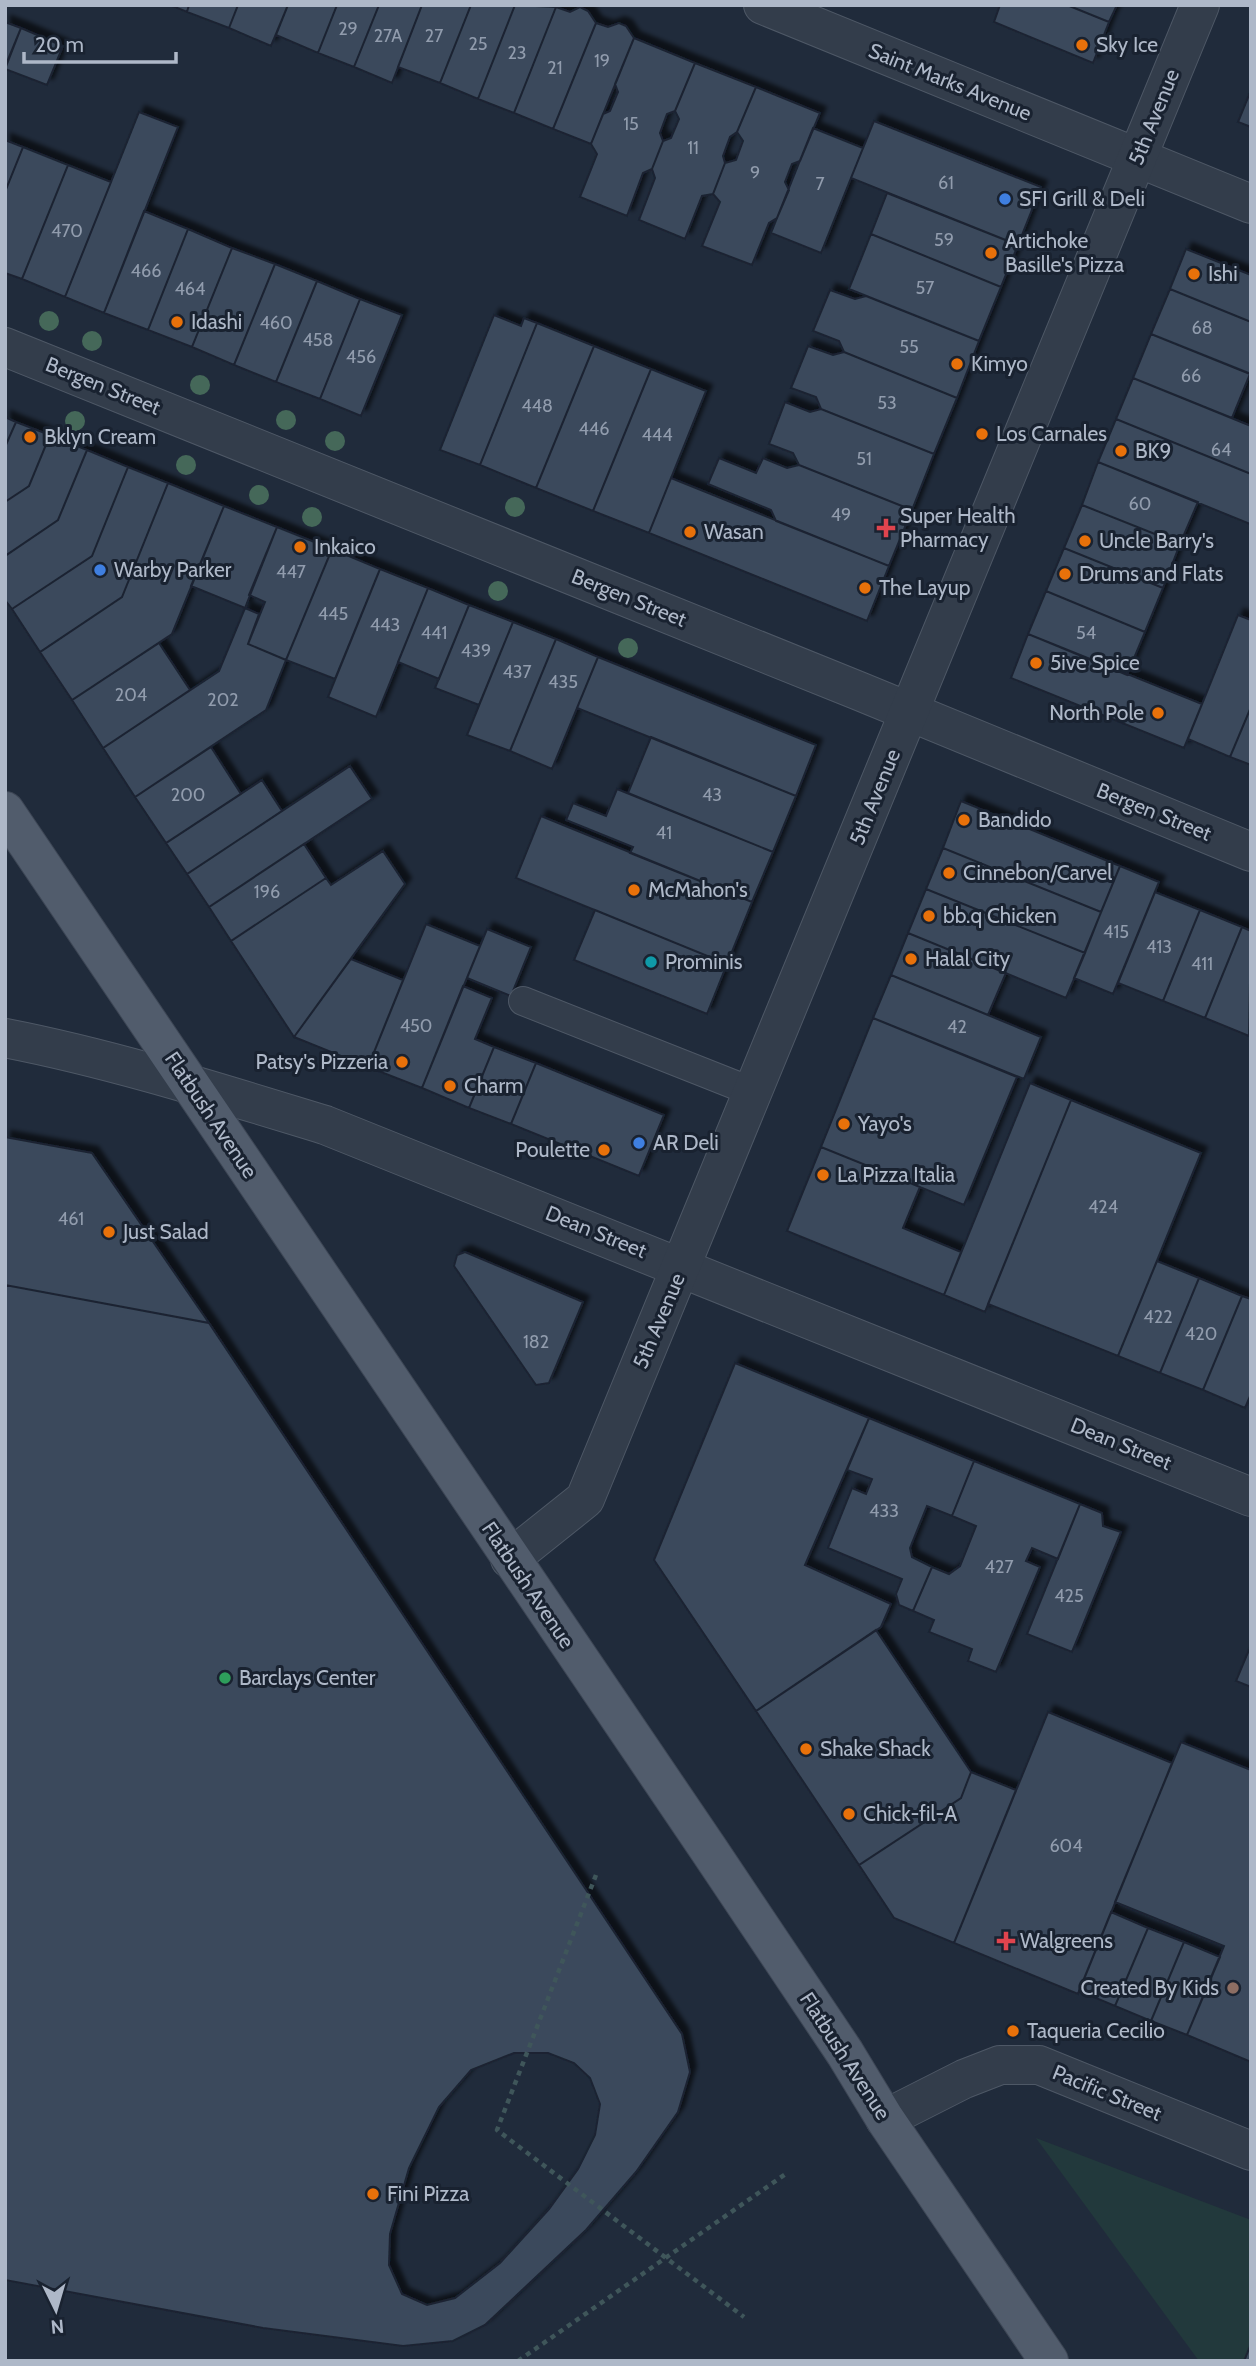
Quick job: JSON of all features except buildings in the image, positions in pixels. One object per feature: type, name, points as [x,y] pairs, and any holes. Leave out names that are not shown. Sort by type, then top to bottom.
[{"type":"main road","name":"Flatbush Avenue","points":[[5,811],[824,2021],[885,2119],[1049,2361]]},
{"type":"street","name":"Saint Marks Avenue","points":[[762,5],[1251,204]]},
{"type":"street","name":"5th Avenue","points":[[510,1559],[585,1499],[1200,5]]},
{"type":"street","name":"Bergen Street","points":[[5,347],[910,711],[1251,852]]},
{"type":"street","name":"Dean Street","points":[[5,1038],[191,1085],[325,1125],[1251,1497]]},
{"type":"street","name":"Pacific Street","points":[[885,2119],[964,2079],[1000,2065],[1039,2065],[1251,2151]]},
{"type":"lane","points":[[523,1001],[753,1092]]},
{"type":"path","points":[[596,1875],[497,2130],[744,2317]]},
{"type":"path","points":[[518,2361],[787,2173]]},
{"type":"green space","points":[[1036,2138],[1251,2220],[1251,2344],[1244,2361],[1199,2361]]},
{"type":"place","name":"Sky Ice","points":[[1082,45]]},
{"type":"place","name":"SFI Grill & Deli","points":[[1005,199]]},
{"type":"place","name":"Artichoke Basille's Pizza","points":[[991,253]]},
{"type":"place","name":"Ishi","points":[[1194,274]]},
{"type":"place","name":"Idashi","points":[[177,322]]},
{"type":"place","name":"Kimyo","points":[[957,364]]},
{"type":"place","name":"Los Carnales","points":[[982,434]]},
{"type":"place","name":"Bklyn Cream","points":[[30,437]]},
{"type":"place","name":"BK9","points":[[1121,451]]},
{"type":"place","name":"Super Health Pharmacy","points":[[886,528]]},
{"type":"place","name":"Wasan","points":[[690,532]]},
{"type":"place","name":"Uncle Barry's","points":[[1085,541]]},
{"type":"place","name":"Inkaico","points":[[300,547]]},
{"type":"place","name":"Warby Parker","points":[[100,570]]},
{"type":"place","name":"Drums and Flats","points":[[1065,574]]},
{"type":"place","name":"The Layup","points":[[865,588]]},
{"type":"place","name":"5ive Spice","points":[[1036,663]]},
{"type":"place","name":"North Pole","points":[[1158,713]]},
{"type":"place","name":"Bandido","points":[[964,820]]},
{"type":"place","name":"Cinnebon/Carvel","points":[[949,873]]},
{"type":"place","name":"McMahon's","points":[[634,890]]},
{"type":"place","name":"bb.q Chicken","points":[[929,916]]},
{"type":"place","name":"Halal City","points":[[911,959]]},
{"type":"place","name":"Prominis","points":[[651,962]]},
{"type":"place","name":"Patsy's Pizzeria","points":[[402,1062]]},
{"type":"place","name":"Charm","points":[[450,1086]]},
{"type":"place","name":"Yayo's","points":[[844,1124]]},
{"type":"place","name":"AR Deli","points":[[639,1143]]},
{"type":"place","name":"Poulette","points":[[604,1150]]},
{"type":"place","name":"La Pizza Italia","points":[[823,1175]]},
{"type":"place","name":"Just Salad","points":[[109,1232]]},
{"type":"place","name":"Barclays Center","points":[[225,1678]]},
{"type":"place","name":"Shake Shack","points":[[806,1749]]},
{"type":"place","name":"Chick-fil-A","points":[[849,1814]]},
{"type":"place","name":"Walgreens","points":[[1006,1941]]},
{"type":"place","name":"Created By Kids","points":[[1233,1988]]},
{"type":"place","name":"Taqueria Cecilio","points":[[1013,2031]]},
{"type":"place","name":"Fini Pizza","points":[[373,2194]]}]
